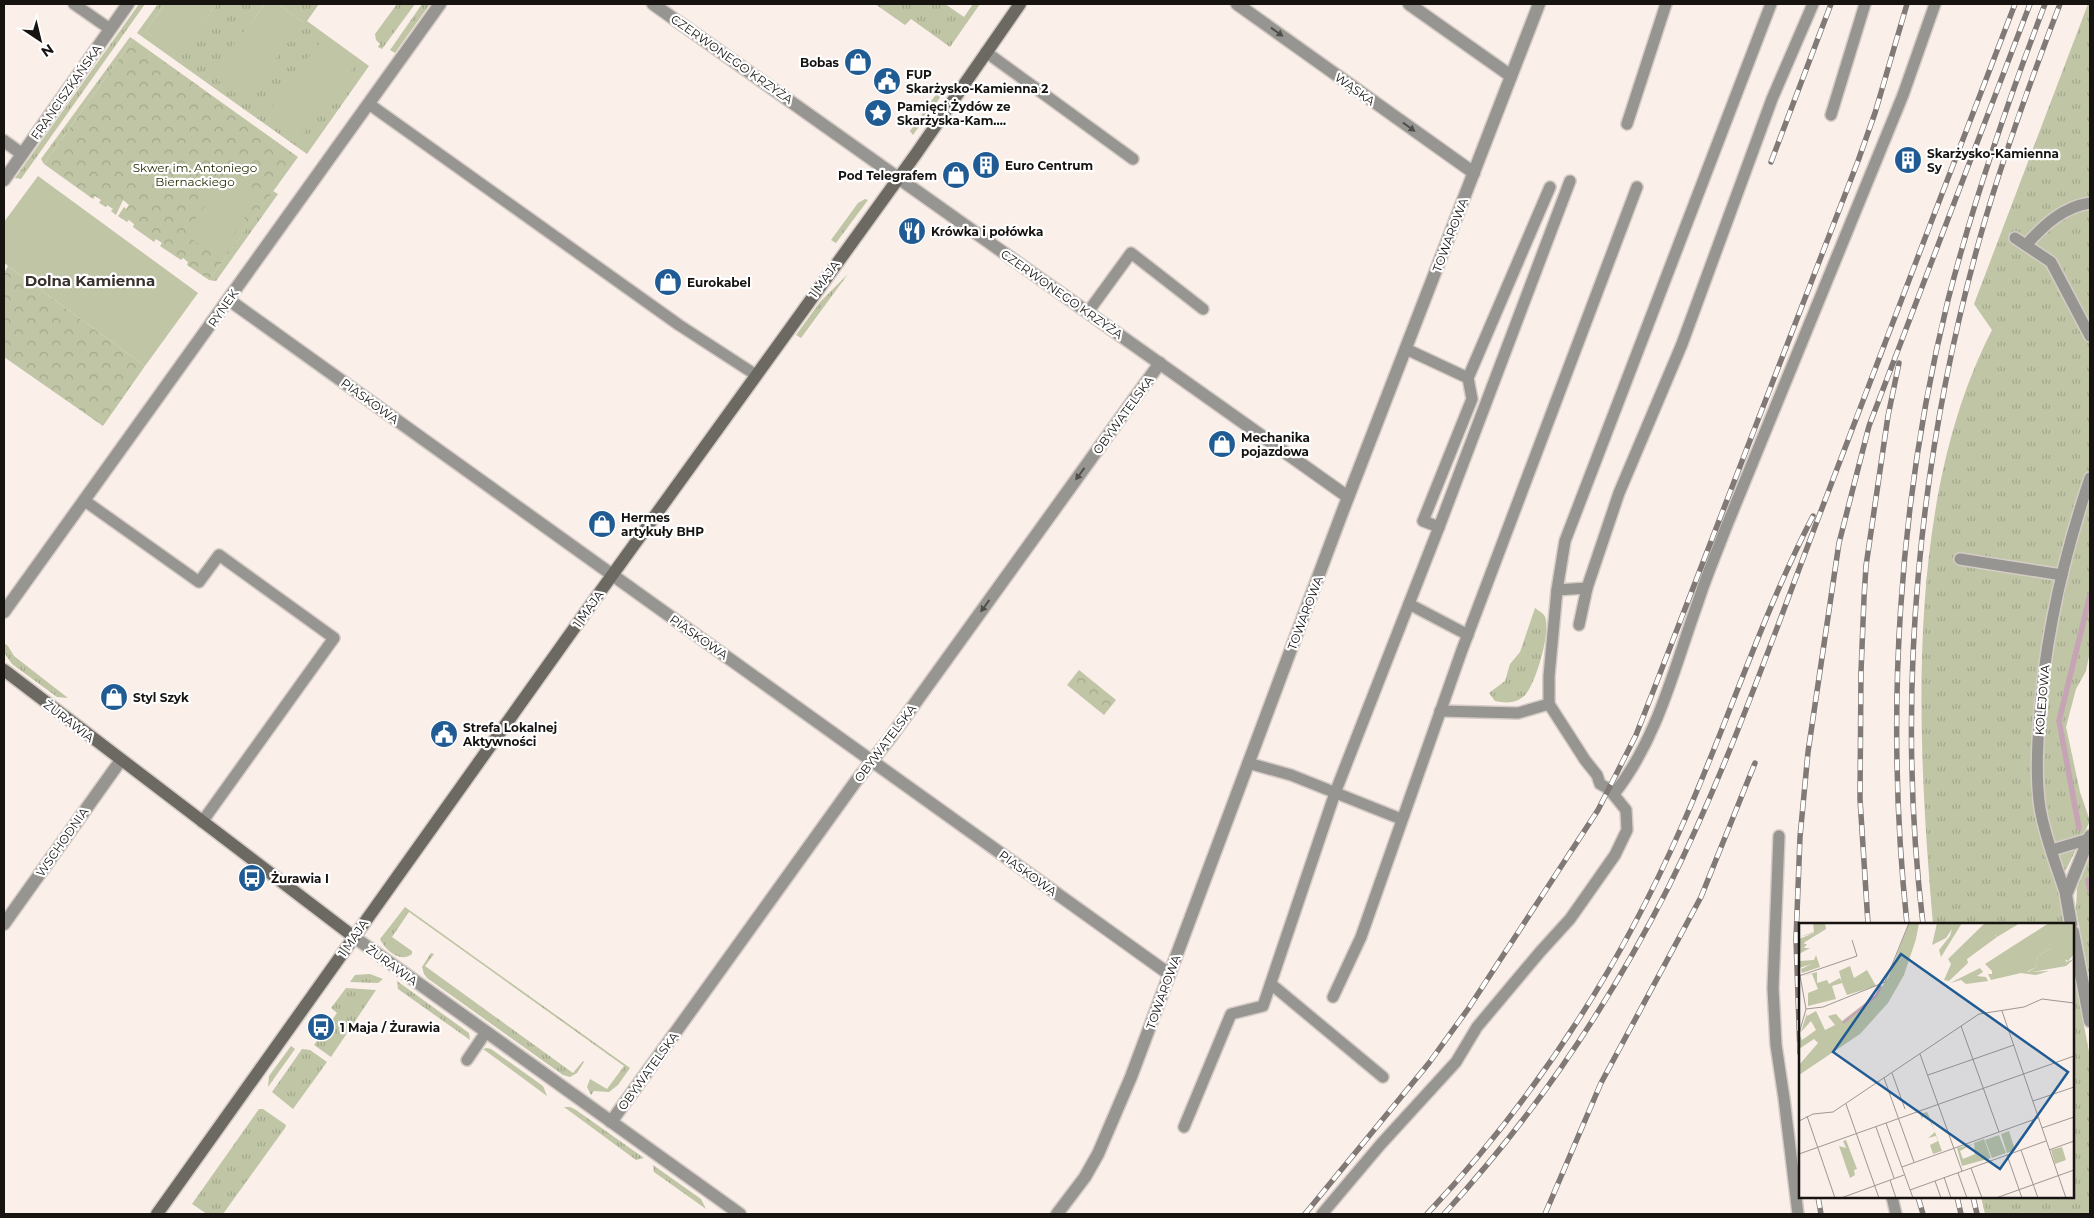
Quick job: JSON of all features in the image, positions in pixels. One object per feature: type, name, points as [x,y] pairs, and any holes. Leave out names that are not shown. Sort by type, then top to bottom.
[{"type":"street","name":"FRANCISZKAŃSKA","points":[[4,180],[128,4]]},
{"type":"street","name":"RYNEK","points":[[4,612],[440,4]]},
{"type":"street","name":"CZERWONEGO KRZYŻA","points":[[654,4],[1348,497]]},
{"type":"street","name":"1 MAJA","points":[[158,1214],[354,937],[898,178],[1020,4]]},
{"type":"street","name":"WĄSKA","points":[[1237,4],[1474,173]]},
{"type":"street","points":[[1409,4],[1511,76]]},
{"type":"street","name":"TOWAROWA","points":[[1057,1214],[1085,1177],[1098,1154],[1131,1077],[1348,497],[1539,4]]},
{"type":"street","points":[[4,141],[22,154]]},
{"type":"street","name":"PIASKOWA","points":[[229,300],[1169,974]]},
{"type":"street","name":"OBYWATELSKA","points":[[611,1122],[1160,363]]},
{"type":"street","name":"ŻURAWIA","points":[[4,670],[354,937],[740,1214]]},
{"type":"street","name":"WSCHODNIA","points":[[4,924],[120,760]]},
{"type":"street","points":[[2066,895],[2089,838]]},
{"type":"street","name":"KOLEJOWA","points":[[2066,895],[2071,923]]},
{"type":"street","points":[[2074,937],[2090,1021]]},
{"type":"lane","points":[[74,4],[110,29]]},
{"type":"lane","points":[[1627,124],[1666,4]]},
{"type":"lane","points":[[1322,1214],[1381,1144],[1456,1062],[1477,1027],[1570,919],[1615,855],[1627,830],[1626,810],[1609,788],[1600,784],[1597,775],[1585,760],[1549,704],[1548,676],[1557,590],[1565,541],[1771,4]]},
{"type":"lane","points":[[1578,625],[1587,588],[1618,492],[1682,344],[1772,99],[1813,4]]},
{"type":"lane","points":[[1831,115],[1865,4]]},
{"type":"lane","points":[[1614,794],[1629,775],[1646,744],[1673,679],[1721,539],[1903,95],[1935,4]]},
{"type":"lane","points":[[986,52],[1133,159]]},
{"type":"lane","points":[[369,104],[679,325],[756,375]]},
{"type":"lane","points":[[1184,1127],[1231,1014],[1263,1006],[1334,793],[1439,527],[1570,181]]},
{"type":"lane","points":[[1439,527],[1423,521],[1472,399],[1468,378],[1550,187]]},
{"type":"lane","points":[[1333,997],[1361,937],[1401,819],[1468,634],[1637,187]]},
{"type":"lane","points":[[2026,245],[2044,225],[2059,215],[2079,205],[2090,203]]},
{"type":"lane","points":[[2015,238],[2051,262],[2090,336]]},
{"type":"lane","points":[[1088,312],[1131,253],[1203,309]]},
{"type":"lane","points":[[1406,349],[1468,378]]},
{"type":"lane","name":"KOLEJOWA","points":[[2066,895],[2040,808],[2038,745],[2041,690],[2049,635],[2070,537],[2090,478]]},
{"type":"lane","points":[[84,501],[200,582],[219,555],[334,638],[202,822]]},
{"type":"lane","points":[[1960,558],[2062,575]]},
{"type":"lane","points":[[1557,590],[1587,588]]},
{"type":"lane","points":[[1409,604],[1468,634]]},
{"type":"lane","points":[[1440,711],[1518,713],[1549,704]]},
{"type":"lane","points":[[1248,763],[1291,775],[1401,819]]},
{"type":"lane","points":[[1779,836],[1773,988],[1774,1016],[1776,1045],[1798,1214]]},
{"type":"lane","points":[[2052,850],[2089,838]]},
{"type":"lane","points":[[1271,984],[1383,1077]]},
{"type":"lane","points":[[467,1060],[486,1032]]},
{"type":"lane","points":[[1892,1198],[1896,1214]]},
{"type":"green space","points":[[139,4],[145,4],[21,179],[15,178]]},
{"type":"green space","points":[[158,4],[165,4],[145,32],[179,56],[217,4],[265,4],[212,75],[303,22],[278,4],[319,4],[307,21],[369,66],[307,154],[137,33]]},
{"type":"green space","points":[[165,4],[217,4],[179,57],[145,32]]},
{"type":"green space","points":[[265,4],[278,4],[303,22],[245,100],[211,75]]},
{"type":"green space","points":[[397,4],[415,4],[382,49],[378,47],[380,44],[376,40],[375,34]]},
{"type":"green space","points":[[422,4],[430,4],[395,53],[390,50]]},
{"type":"green space","points":[[875,4],[945,4],[964,17],[973,4],[980,4],[950,47],[911,19],[905,25]]},
{"type":"green space","points":[[2088,4],[2090,4],[2090,651],[2086,671],[2076,689],[2066,727],[2080,792],[2090,821],[2058,886],[2064,923],[1933,923],[1923,776],[1921,699],[1924,621],[1930,544],[1943,469],[1964,397],[1992,330],[1974,304]]},
{"type":"green space","points":[[325,36],[359,61],[300,138],[267,113]]},
{"type":"green space","points":[[130,37],[133,39],[44,164],[41,159]]},
{"type":"green space","name":"Skwer im. Antoniego Biernackiego","points":[[133,39],[298,157],[209,280],[187,265],[188,262],[183,258],[181,260],[160,246],[162,243],[156,239],[154,242],[133,227],[134,224],[129,220],[127,222],[118,216],[124,207],[126,209],[129,205],[123,200],[116,215],[111,211],[113,209],[99,203],[101,200],[95,196],[93,199],[44,164]]},
{"type":"green space","points":[[937,93],[941,96],[913,135],[910,131]]},
{"type":"green space","points":[[227,174],[259,197],[217,257],[185,234]]},
{"type":"green space","points":[[38,176],[198,293],[145,366],[4,263],[4,222]]},
{"type":"green space","points":[[273,191],[278,194],[216,281],[209,280]]},
{"type":"green space","points":[[865,199],[868,200],[836,243],[831,240],[858,203]]},
{"type":"green space","points":[[8,266],[145,366],[103,426],[4,357],[4,273]]},
{"type":"green space","points":[[848,274],[801,338],[796,335],[820,302]]},
{"type":"green space","points":[[1535,608],[1544,615],[1546,622],[1545,644],[1538,670],[1524,696],[1514,702],[1495,701],[1489,693],[1505,681],[1510,664],[1520,652]]},
{"type":"green space","points":[[4,643],[14,656],[68,698],[57,697],[12,664],[5,654]]},
{"type":"green space","points":[[1079,670],[1116,700],[1104,715],[1067,685]]},
{"type":"green space","points":[[2090,856],[2090,981],[2076,910],[2077,888]]},
{"type":"green space","points":[[405,907],[630,1068],[618,1085],[609,1092],[594,1091],[591,1095],[587,1087],[590,1079],[607,1089],[624,1066],[409,912],[392,937],[412,951],[412,954],[403,957],[398,956],[386,948],[380,939]]},
{"type":"green space","points":[[431,953],[434,954],[425,966],[573,1073],[583,1061],[577,1073],[570,1077],[563,1075],[427,978],[422,967]]},
{"type":"green space","points":[[370,974],[383,979],[378,983],[350,982],[355,975]]},
{"type":"green space","points":[[2074,974],[2090,1057],[2090,1214],[1985,1214],[1981,1198],[2074,1198]]},
{"type":"green space","points":[[397,981],[469,1033],[470,1040],[398,989]]},
{"type":"green space","points":[[346,988],[376,990],[331,1057],[314,1045],[337,1013],[331,1008]]},
{"type":"green space","points":[[291,1046],[295,1049],[268,1087],[269,1076]]},
{"type":"green space","points":[[487,1048],[543,1086],[547,1096],[483,1049]]},
{"type":"green space","points":[[302,1049],[310,1050],[327,1062],[293,1109],[272,1092]]},
{"type":"green space","points":[[564,1107],[576,1110],[644,1158],[636,1160]]},
{"type":"green space","points":[[259,1109],[263,1109],[286,1125],[285,1128],[223,1214],[207,1214],[192,1204]]},
{"type":"green space","points":[[653,1165],[701,1199],[706,1209],[654,1172]]},
{"type":"waterway","points":[[2079,828],[2059,721],[2090,595]]},
{"type":"waterway","points":[[2088,880],[2090,890]]},
{"type":"railway","points":[[1771,162],[1831,4]]},
{"type":"railway","points":[[1305,1214],[1429,1063],[1468,1009],[1598,810],[1636,735],[1858,161],[1875,113],[1907,4]]},
{"type":"railway","points":[[1444,1214],[1509,1138],[1568,1058],[1621,974],[1669,886],[1732,745],[2015,4]]},
{"type":"railway","points":[[1799,1024],[1796,939],[1800,837],[1808,752],[1839,543],[1869,426],[2030,4]]},
{"type":"railway","points":[[1907,923],[1900,846],[1897,768],[1897,689],[1900,610],[1917,454],[1931,377],[1958,262],[1992,150],[2045,4]]},
{"type":"railway","points":[[1923,923],[1915,837],[1912,749],[1913,661],[1918,572],[1929,485],[1943,398],[1961,312],[1983,227],[2019,114],[2060,4]]},
{"type":"railway","points":[[1868,923],[1860,799],[1861,672],[1864,598],[1866,566],[1888,416],[1899,363]]},
{"type":"railway","points":[[1427,1214],[1503,1126],[1537,1080],[1570,1032],[1630,933],[1681,828],[1777,593],[1813,516]]},
{"type":"railway","points":[[1545,1214],[1601,1083],[1701,897],[1755,763]]},
{"type":"railway","points":[[1818,1198],[1821,1214]]},
{"type":"railway","points":[[1918,1198],[1923,1214]]},
{"type":"railway","points":[[1957,1198],[1961,1214]]},
{"type":"railway","points":[[1973,1198],[1977,1214]]},
{"type":"place","name":"Bobas","points":[[858,62]]},
{"type":"place","name":"FUP Skarżysko-Kamienna 2","points":[[887,81]]},
{"type":"place","name":"Pamięci Żydów ze Skarżyska-Kam.…","points":[[878,113]]},
{"type":"place","name":"Skarżysko-Kamienna Sy","points":[[1908,160]]},
{"type":"place","name":"Euro Centrum","points":[[986,165]]},
{"type":"place","name":"Pod Telegrafem","points":[[956,175]]},
{"type":"place","name":"Krówka i połówka","points":[[912,231]]},
{"type":"place","name":"Eurokabel","points":[[668,282]]},
{"type":"place","name":"Mechanika pojazdowa","points":[[1222,444]]},
{"type":"place","name":"Hermes artykuły BHP","points":[[602,524]]},
{"type":"place","name":"Styl Szyk","points":[[114,697]]},
{"type":"place","name":"Strefa Lokalnej Aktywności","points":[[444,734]]},
{"type":"place","name":"Żurawia I","points":[[252,878]]},
{"type":"place","name":"1 Maja / Żurawia","points":[[321,1027]]},
{"type":"district","name":"Dolna Kamienna","points":[[90,280]]}]
